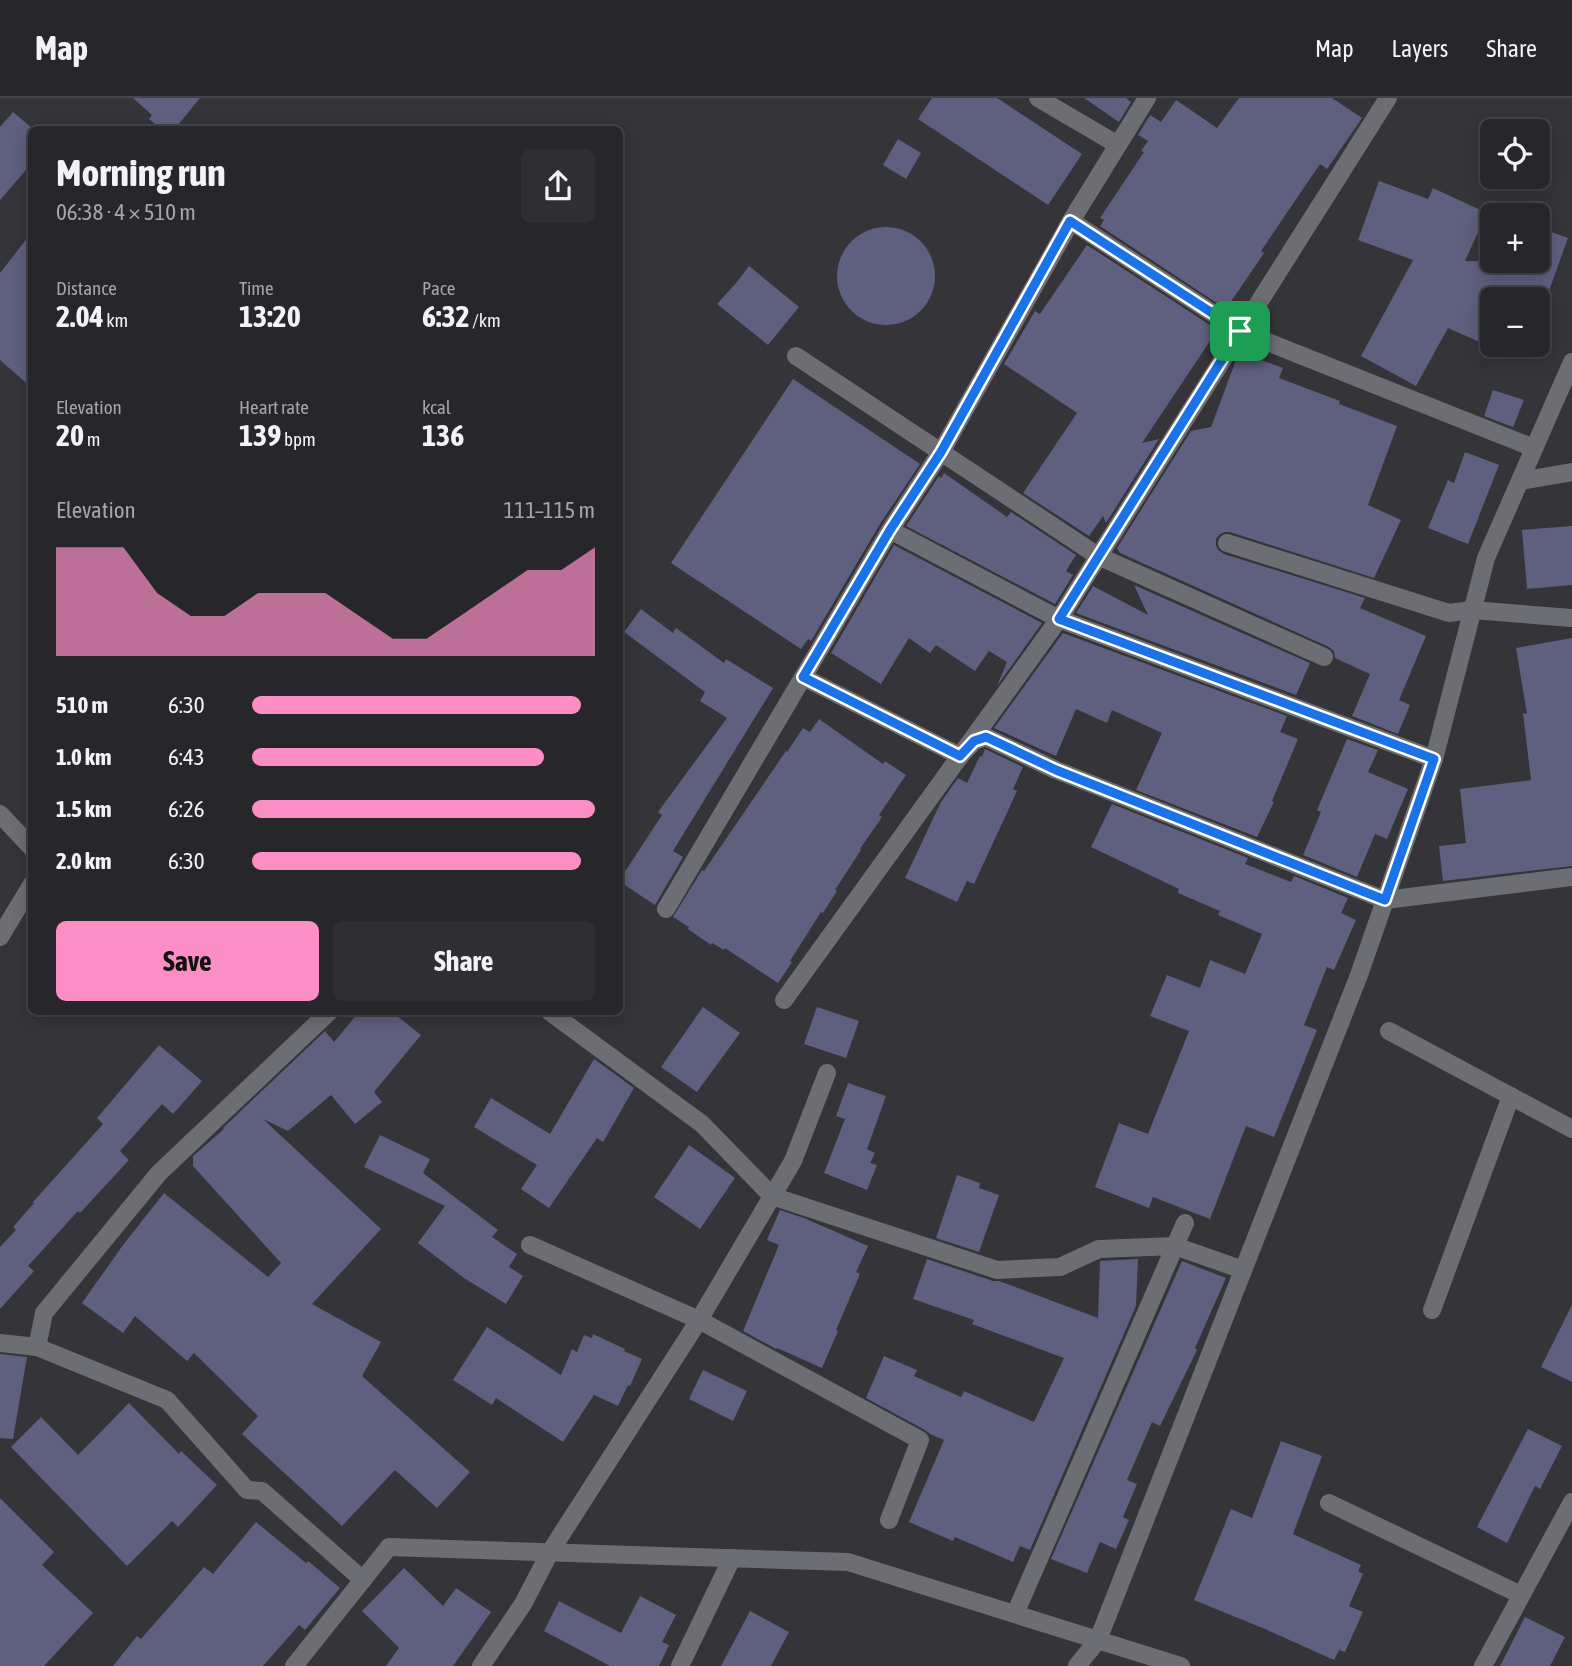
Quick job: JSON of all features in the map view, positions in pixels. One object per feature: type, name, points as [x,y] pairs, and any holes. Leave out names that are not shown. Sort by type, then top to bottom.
[{"type":"street","points":[[1038,98],[1118,145]]},
{"type":"street","points":[[666,909],[890,530],[941,452],[1070,221],[1147,98]]},
{"type":"street","points":[[784,1000],[1059,619],[1388,98]]},
{"type":"street","points":[[1070,221],[1240,331],[1534,448]]},
{"type":"street","points":[[796,356],[1098,556],[1324,657]]},
{"type":"street","points":[[1077,1666],[1098,1640],[1359,975],[1434,759],[1486,558],[1572,362]]},
{"type":"street","points":[[1520,481],[1572,472]]},
{"type":"street","points":[[890,530],[1059,619],[1434,759]]},
{"type":"street","points":[[1227,543],[1449,613],[1472,611],[1572,618]]},
{"type":"street","points":[[803,677],[960,756]]},
{"type":"street","points":[[960,756],[974,741],[986,737],[1056,770],[1385,900],[1572,877]]},
{"type":"street","points":[[0,814],[28,844]]},
{"type":"street","points":[[0,937],[28,891]]},
{"type":"street","points":[[37,1347],[44,1313],[159,1173],[326,1015]]},
{"type":"street","points":[[554,1015],[702,1124],[772,1196],[996,1270],[1060,1267],[1099,1249],[1175,1246],[1243,1270]]},
{"type":"street","points":[[1389,1031],[1572,1129]]},
{"type":"street","points":[[481,1666],[523,1604],[550,1552],[699,1320],[793,1161],[827,1073]]},
{"type":"street","points":[[1432,1310],[1511,1096]]},
{"type":"street","points":[[1015,1614],[1185,1223]]},
{"type":"street","points":[[530,1245],[699,1320],[920,1440],[889,1520]]},
{"type":"street","points":[[0,1343],[37,1347],[167,1400],[247,1490],[262,1492],[362,1580]]},
{"type":"street","points":[[1483,1666],[1572,1502]]},
{"type":"street","points":[[1329,1503],[1521,1595]]},
{"type":"street","points":[[294,1666],[389,1547],[848,1562],[1181,1666]]},
{"type":"street","points":[[680,1666],[732,1558]]},
{"type":"building","points":[[133,98],[200,98],[177,126],[157,126],[149,119],[152,115]]},
{"type":"building","points":[[932,98],[997,98],[1082,154],[1048,205],[918,119]]},
{"type":"building","points":[[1084,98],[1126,98],[1131,102],[1119,122]]},
{"type":"building","points":[[1239,98],[1332,98],[1362,118],[1327,169],[1320,164],[1261,251],[1264,253],[1226,309],[1100,226],[1104,220],[1100,218],[1144,152],[1141,151],[1148,141],[1138,135],[1150,115],[1161,122],[1176,100],[1217,128]]},
{"type":"building","points":[[13,112],[30,126],[28,168],[0,200],[0,127]]},
{"type":"building","points":[[898,139],[921,153],[906,179],[883,165]]},
{"type":"building","points":[[1379,181],[1428,199],[1433,188],[1480,210],[1480,228],[1465,261],[1480,261],[1480,273],[1550,273],[1550,231],[1568,238],[1550,288],[1480,287],[1480,342],[1448,328],[1416,386],[1361,356],[1413,260],[1358,240]]},
{"type":"building","points":[[886,227],[905,231],[921,241],[931,257],[935,276],[931,295],[921,311],[905,321],[886,325],[867,321],[851,311],[841,295],[837,276],[841,257],[851,241],[867,231]]},
{"type":"building","points":[[28,237],[28,384],[0,360],[0,273]]},
{"type":"building","points":[[1087,245],[1213,327],[1210,332],[1214,335],[1142,443],[1159,439],[1106,523],[1103,516],[1089,536],[1023,493],[1077,413],[1004,364],[1035,311],[1040,314]]},
{"type":"building","points":[[749,266],[799,307],[768,345],[717,304]]},
{"type":"building","points":[[1241,353],[1283,368],[1279,378],[1397,426],[1368,505],[1401,520],[1374,578],[1230,532],[1220,534],[1216,545],[1224,554],[1365,598],[1360,608],[1426,636],[1399,700],[1410,705],[1398,734],[1352,716],[1370,674],[1335,658],[1334,651],[1329,647],[1120,553],[1117,548],[1191,431],[1211,427]]},
{"type":"building","points":[[793,379],[920,464],[880,524],[811,641],[808,639],[801,649],[671,563]]},
{"type":"building","points":[[1493,390],[1524,400],[1513,427],[1484,416]]},
{"type":"building","points":[[1465,452],[1499,465],[1468,544],[1428,528],[1448,480],[1454,483]]},
{"type":"building","points":[[944,473],[1007,517],[1011,512],[1076,555],[1066,571],[1073,575],[1055,604],[906,526],[939,476],[941,478]]},
{"type":"building","points":[[1572,526],[1572,585],[1527,589],[1522,530]]},
{"type":"building","points":[[894,545],[1042,623],[997,686],[1007,662],[989,651],[975,671],[936,645],[930,653],[909,638],[881,684],[831,653]]},
{"type":"building","points":[[1134,585],[1310,663],[1296,695],[1076,613],[1093,586],[1148,615]]},
{"type":"building","points":[[641,609],[673,633],[676,628],[724,663],[726,659],[773,688],[673,851],[683,857],[655,905],[623,884],[623,874],[662,815],[658,812],[727,718],[700,701],[705,692],[624,632]]},
{"type":"building","points":[[1063,633],[1287,716],[1280,732],[1298,739],[1272,801],[1274,802],[1257,837],[1136,790],[1162,733],[1112,710],[1107,723],[1076,709],[1056,756],[994,728]]},
{"type":"building","points":[[1572,638],[1572,866],[1443,881],[1439,846],[1466,843],[1460,789],[1531,780],[1523,713],[1527,714],[1516,648]]},
{"type":"building","points":[[819,719],[883,764],[885,761],[906,775],[778,983],[725,948],[724,950],[712,943],[711,945],[673,917],[702,870],[704,871],[786,751],[803,728],[810,732]]},
{"type":"building","points":[[1347,739],[1378,750],[1368,772],[1408,789],[1387,839],[1375,834],[1357,877],[1303,855],[1321,812],[1317,810]]},
{"type":"building","points":[[985,749],[1023,767],[1013,789],[1017,791],[974,884],[967,881],[957,902],[905,878],[941,802],[958,778],[967,783]]},
{"type":"building","points":[[1112,804],[1248,858],[1245,864],[1291,882],[1294,876],[1348,898],[1341,913],[1356,920],[1334,970],[1327,967],[1304,1025],[1317,1030],[1274,1137],[1246,1126],[1210,1219],[1153,1197],[1149,1208],[1095,1187],[1119,1123],[1148,1134],[1189,1031],[1150,1016],[1167,975],[1200,988],[1210,960],[1245,974],[1262,934],[1218,915],[1220,911],[1178,893],[1179,889],[1091,847]]},
{"type":"building","points":[[703,1007],[740,1033],[697,1092],[661,1067]]},
{"type":"building","points":[[817,1007],[859,1021],[846,1058],[804,1044]]},
{"type":"building","points":[[356,1015],[396,1015],[421,1035],[374,1092],[382,1102],[355,1124],[331,1095],[288,1131],[263,1119],[381,1229],[312,1304],[381,1342],[362,1376],[470,1472],[437,1508],[395,1470],[342,1526],[242,1434],[258,1416],[194,1353],[187,1361],[135,1316],[123,1333],[82,1303],[164,1193],[268,1277],[281,1263],[193,1166],[193,1156],[325,1031],[334,1042]]},
{"type":"building","points":[[159,1045],[202,1081],[173,1114],[162,1104],[120,1151],[129,1160],[28,1266],[34,1271],[0,1309],[0,1247],[16,1230],[13,1227],[33,1202],[103,1124],[97,1118]]},
{"type":"building","points":[[594,1059],[634,1088],[603,1142],[597,1138],[549,1208],[521,1189],[537,1165],[474,1127],[491,1098],[550,1134]]},
{"type":"building","points":[[848,1083],[886,1096],[867,1149],[875,1153],[870,1163],[877,1165],[867,1190],[824,1173],[845,1119],[836,1116]]},
{"type":"building","points":[[380,1135],[430,1159],[423,1173],[498,1230],[492,1237],[517,1254],[509,1267],[523,1276],[506,1304],[464,1278],[418,1243],[445,1206],[364,1167]]},
{"type":"building","points":[[689,1145],[735,1178],[700,1229],[654,1197]]},
{"type":"building","points":[[957,1175],[980,1183],[979,1188],[999,1195],[979,1252],[936,1238]]},
{"type":"building","points":[[780,1210],[868,1246],[856,1272],[860,1274],[822,1368],[776,1349],[743,1331],[779,1245],[767,1240]]},
{"type":"building","points":[[927,1259],[999,1281],[1098,1318],[1100,1261],[1138,1259],[1136,1306],[1030,1550],[1020,1546],[1013,1562],[955,1537],[953,1541],[909,1522],[944,1440],[866,1398],[884,1356],[917,1370],[914,1376],[961,1397],[964,1391],[1034,1422],[1064,1358],[972,1324],[974,1320],[913,1299]]},
{"type":"building","points":[[1182,1261],[1226,1278],[1195,1348],[1197,1350],[1160,1426],[1152,1422],[1127,1480],[1137,1484],[1123,1517],[1129,1520],[1116,1549],[1100,1542],[1087,1573],[1051,1559]]},
{"type":"building","points":[[1572,1305],[1572,1382],[1541,1367]]},
{"type":"building","points":[[487,1327],[561,1375],[572,1349],[577,1352],[584,1335],[592,1338],[593,1334],[642,1359],[618,1406],[594,1395],[563,1442],[496,1398],[492,1405],[453,1380]]},
{"type":"building","points":[[0,1354],[27,1357],[13,1439],[0,1438]]},
{"type":"building","points":[[703,1370],[747,1391],[733,1421],[689,1399]]},
{"type":"building","points":[[129,1403],[179,1454],[181,1451],[217,1485],[178,1527],[172,1521],[127,1566],[11,1447],[41,1417],[78,1455]]},
{"type":"building","points":[[1528,1429],[1562,1446],[1540,1489],[1535,1486],[1507,1543],[1477,1527]]},
{"type":"building","points":[[1281,1441],[1322,1456],[1293,1534],[1361,1565],[1358,1571],[1363,1574],[1349,1606],[1363,1612],[1345,1652],[1339,1650],[1334,1660],[1194,1600],[1231,1509],[1252,1518]]},
{"type":"building","points":[[0,1498],[54,1552],[42,1565],[93,1613],[44,1666],[0,1666]]},
{"type":"building","points":[[256,1522],[340,1588],[305,1630],[299,1625],[263,1666],[113,1666],[137,1636],[141,1639],[204,1567],[213,1574]]},
{"type":"building","points":[[404,1568],[443,1606],[456,1588],[491,1612],[453,1666],[386,1666],[399,1648],[362,1611]]},
{"type":"building","points":[[640,1596],[676,1615],[662,1642],[669,1645],[659,1666],[610,1666],[544,1631],[559,1601],[621,1633]]},
{"type":"building","points":[[750,1611],[789,1632],[771,1666],[721,1666]]},
{"type":"building","points":[[1525,1617],[1565,1637],[1550,1666],[1500,1666]]},
{"type":"route","points":[[1070,221],[1240,331],[1059,619],[1434,759],[1385,900],[1056,770],[986,737],[974,741],[960,756],[803,677],[890,530],[941,452],[1070,221]]}]
